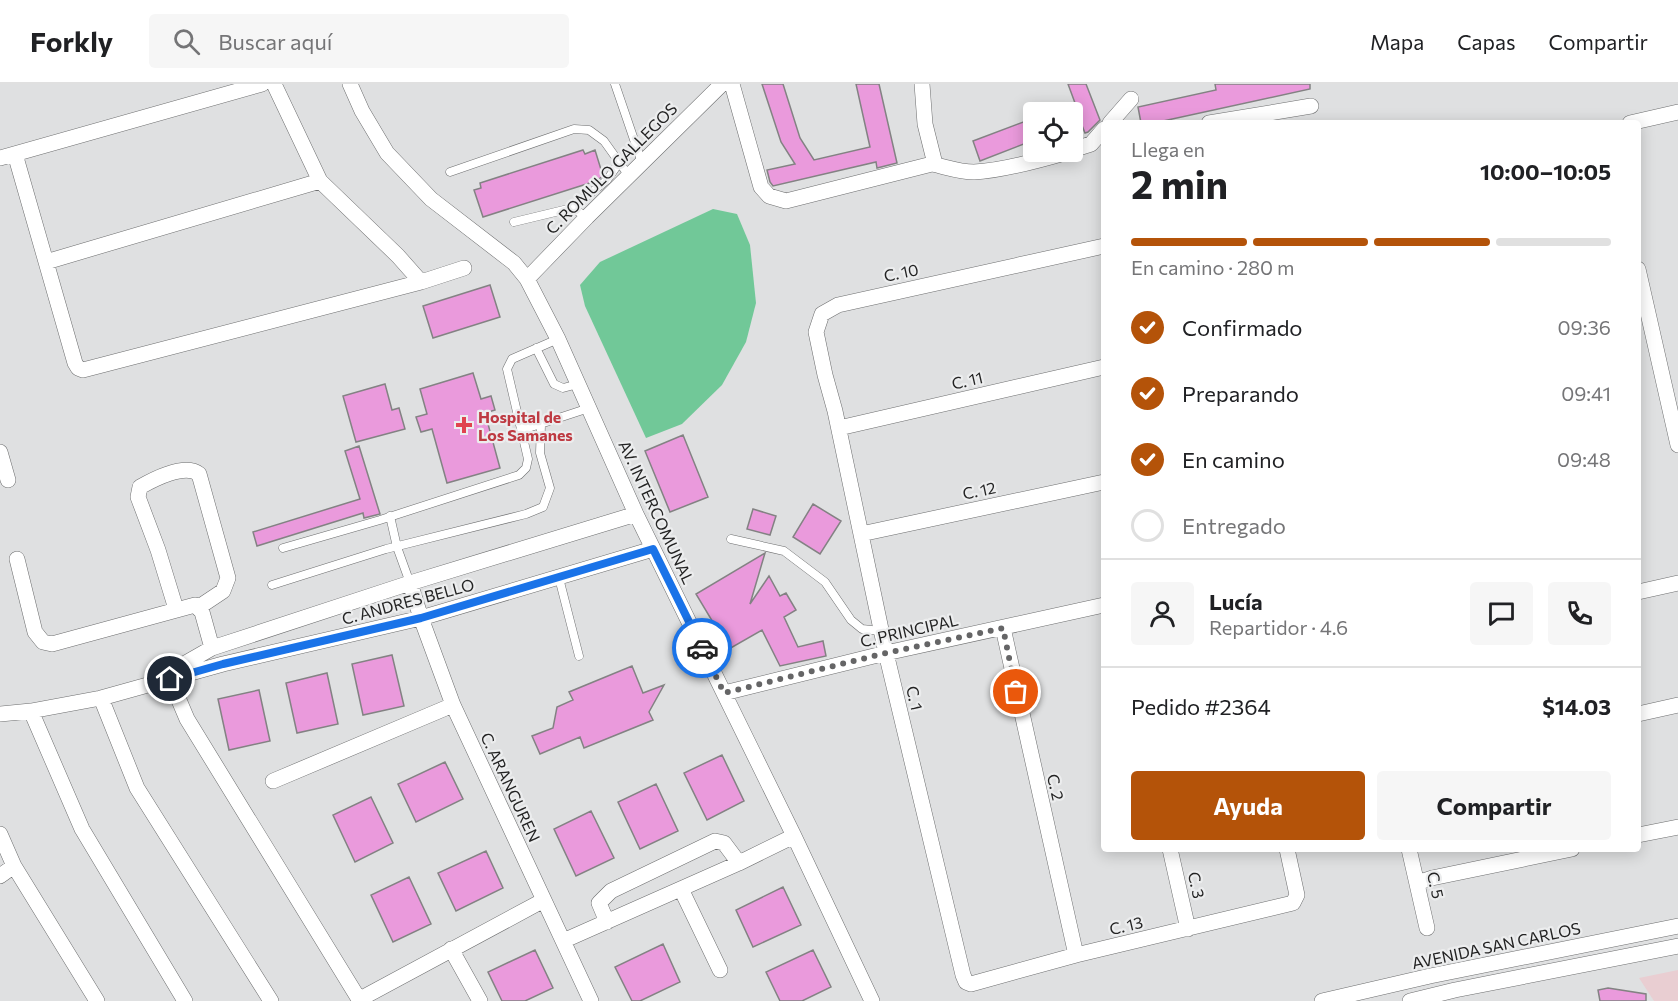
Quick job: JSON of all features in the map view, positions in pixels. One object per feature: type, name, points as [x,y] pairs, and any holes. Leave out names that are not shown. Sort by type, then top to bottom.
[{"type":"street","points":[[0,158],[262,84]]},
{"type":"street","points":[[274,84],[320,181],[398,256],[420,282]]},
{"type":"street","name":"AV. INTERCOMUNAL","points":[[350,84],[362,111],[387,153],[431,199],[514,263],[526,279],[558,339],[636,514],[872,1001]]},
{"type":"street","name":"C. ROMULO GALLEGOS","points":[[526,279],[722,84]]},
{"type":"street","points":[[732,84],[761,187],[769,196],[786,201],[932,164],[974,172],[1025,162]]},
{"type":"street","points":[[922,84],[926,124],[934,160],[932,164]]},
{"type":"street","points":[[1113,120],[1131,99]]},
{"type":"street","points":[[1227,120],[1311,106]]},
{"type":"street","points":[[1641,120],[1678,112]]},
{"type":"street","points":[[15,154],[75,363],[83,370],[420,282],[464,268]]},
{"type":"street","points":[[46,262],[320,181]]},
{"type":"street","name":"C. 10","points":[[839,428],[816,332],[822,314],[838,305],[1101,247]]},
{"type":"street","points":[[1641,282],[1678,445]]},
{"type":"street","name":"C. 11","points":[[839,428],[1101,368]]},
{"type":"street","name":"C. 1","points":[[839,428],[881,631],[963,975]]},
{"type":"street","points":[[0,452],[8,480]]},
{"type":"street","points":[[176,609],[158,550],[138,497],[140,487],[185,469],[199,474],[228,578],[223,591],[199,607]]},
{"type":"street","name":"C. 12","points":[[861,534],[1101,483]]},
{"type":"street","name":"C. ANDRES BELLO","points":[[170,679],[184,664],[212,648],[410,583],[636,514]]},
{"type":"street","name":"C. ANDRES BELLO","points":[[0,714],[32,711],[101,698],[223,664],[421,618],[653,549]]},
{"type":"street","points":[[17,559],[35,632],[43,642],[52,644],[176,609],[195,605],[199,607]]},
{"type":"street","name":"C. ARANGUREN","points":[[410,583],[453,705],[591,1001]]},
{"type":"street","points":[[1641,591],[1678,583]]},
{"type":"street","name":"C. PRINCIPAL","points":[[724,693],[886,653],[1101,606]]},
{"type":"street","points":[[199,607],[212,648]]},
{"type":"street","name":"C. 2","points":[[1003,628],[1076,955]]},
{"type":"street","points":[[170,679],[187,719],[360,1000],[544,900]]},
{"type":"street","points":[[101,698],[137,788],[271,1001]]},
{"type":"street","points":[[273,781],[453,705]]},
{"type":"street","points":[[1641,713],[1678,705]]},
{"type":"street","points":[[32,711],[82,829],[185,1001]]},
{"type":"street","points":[[1641,834],[1678,827]]},
{"type":"street","points":[[0,834],[14,866],[97,1001]]},
{"type":"street","points":[[563,941],[681,890],[794,836]]},
{"type":"street","points":[[607,922],[599,903],[611,891],[715,841],[724,843],[739,863]]},
{"type":"street","name":"C. 3","points":[[1171,852],[1188,929]]},
{"type":"street","name":"C. 13","points":[[963,975],[966,982],[971,984],[1076,955],[1293,903],[1297,894],[1288,852]]},
{"type":"street","name":"C. 5","points":[[1410,852],[1427,928]]},
{"type":"street","points":[[1417,883],[1558,852]]},
{"type":"street","points":[[0,876],[14,866]]},
{"type":"street","points":[[681,890],[720,970]]},
{"type":"street","name":"AVENIDA SAN CARLOS","points":[[1322,1001],[1430,976],[1678,926]]},
{"type":"street","points":[[1410,1001],[1456,995],[1678,946]]},
{"type":"street","points":[[451,949],[480,1001]]},
{"type":"street","points":[[1430,976],[1435,998]]},
{"type":"lane","points":[[615,84],[642,163]]},
{"type":"lane","points":[[450,172],[574,129],[588,130],[604,141],[629,176]]},
{"type":"lane","points":[[514,222],[572,208],[607,180],[619,164]]},
{"type":"lane","points":[[572,208],[586,217]]},
{"type":"lane","points":[[283,548],[519,475],[528,463],[507,369],[512,359],[558,339]]},
{"type":"lane","points":[[536,348],[554,384],[563,388],[578,384]]},
{"type":"lane","points":[[522,430],[589,408]]},
{"type":"lane","points":[[272,585],[397,547],[526,514],[543,507],[550,488],[540,453],[541,425]]},
{"type":"lane","points":[[390,516],[397,547],[410,583]]},
{"type":"lane","points":[[731,539],[784,551],[825,582],[850,620],[862,629],[881,631]]},
{"type":"lane","points":[[559,578],[579,656]]},
{"type":"shaded area","points":[[1678,970],[1678,1001],[1654,1001],[1639,978]]},
{"type":"green space","points":[[713,209],[737,214],[750,245],[756,303],[746,342],[722,385],[682,424],[646,438],[585,306],[580,285],[600,262]]},
{"type":"building","points":[[762,84],[783,84],[800,138],[814,160],[870,147],[856,84],[879,84],[897,163],[877,168],[876,162],[773,186],[767,170],[795,164],[781,142]]},
{"type":"building","points":[[1068,84],[1086,84],[1100,120],[1088,132],[1085,133],[1083,128],[1083,102],[1075,102]]},
{"type":"building","points":[[1215,84],[1310,84],[1310,89],[1168,120],[1140,120],[1138,107],[1216,90]]},
{"type":"building","points":[[1023,122],[1023,144],[980,161],[973,141]]},
{"type":"building","points":[[583,150],[585,154],[595,150],[603,176],[596,181],[483,217],[474,190],[481,188],[480,183]]},
{"type":"building","points":[[490,285],[500,317],[433,338],[423,306]]},
{"type":"building","points":[[473,373],[481,399],[491,396],[495,410],[485,413],[500,468],[447,483],[432,429],[421,432],[416,417],[427,414],[420,389]]},
{"type":"building","points":[[385,384],[392,410],[399,408],[405,429],[356,442],[343,396]]},
{"type":"building","points":[[683,435],[708,497],[670,512],[645,451]]},
{"type":"building","points":[[359,446],[380,514],[364,518],[363,513],[257,546],[253,532],[360,499],[345,451]]},
{"type":"building","points":[[813,504],[841,521],[820,554],[793,537]]},
{"type":"building","points":[[753,509],[776,516],[770,535],[747,529]]},
{"type":"building","points":[[765,553],[750,604],[769,576],[780,596],[786,593],[796,610],[784,617],[798,647],[823,641],[826,656],[780,666],[762,630],[729,649],[696,594]]},
{"type":"building","points":[[392,655],[404,706],[363,715],[352,664]]},
{"type":"building","points":[[632,666],[643,693],[664,685],[649,712],[653,720],[584,748],[580,737],[540,754],[532,736],[553,728],[557,707],[573,700],[569,692]]},
{"type":"building","points":[[327,673],[338,724],[297,733],[286,683]]},
{"type":"building","points":[[259,690],[270,741],[229,750],[218,699]]},
{"type":"building","points":[[722,755],[744,801],[707,820],[684,773]]},
{"type":"building","points":[[445,762],[463,799],[416,822],[398,784]]},
{"type":"building","points":[[656,784],[678,831],[640,849],[618,802]]},
{"type":"building","points":[[371,797],[393,843],[355,862],[333,815]]},
{"type":"building","points":[[591,811],[614,858],[576,876],[554,829]]},
{"type":"building","points":[[486,851],[503,888],[456,911],[438,873]]},
{"type":"building","points":[[409,877],[431,924],[393,942],[371,895]]},
{"type":"building","points":[[783,887],[801,925],[753,947],[736,910]]},
{"type":"building","points":[[663,944],[680,982],[640,1001],[632,1001],[615,967]]},
{"type":"building","points":[[535,950],[553,988],[525,1001],[502,1001],[488,972]]},
{"type":"building","points":[[813,950],[831,987],[802,1001],[780,1001],[766,972]]},
{"type":"building","points":[[1608,988],[1646,994],[1646,1001],[1600,1001],[1598,990]]},
{"type":"way so far","points":[[702,648],[724,693],[886,653],[1003,628],[1016,692]]},
{"type":"place","name":"Hospital de Los Samanes","points":[[464,425]]},
{"type":"route","points":[[170,679],[223,664],[421,618],[653,549],[702,648]]}]
